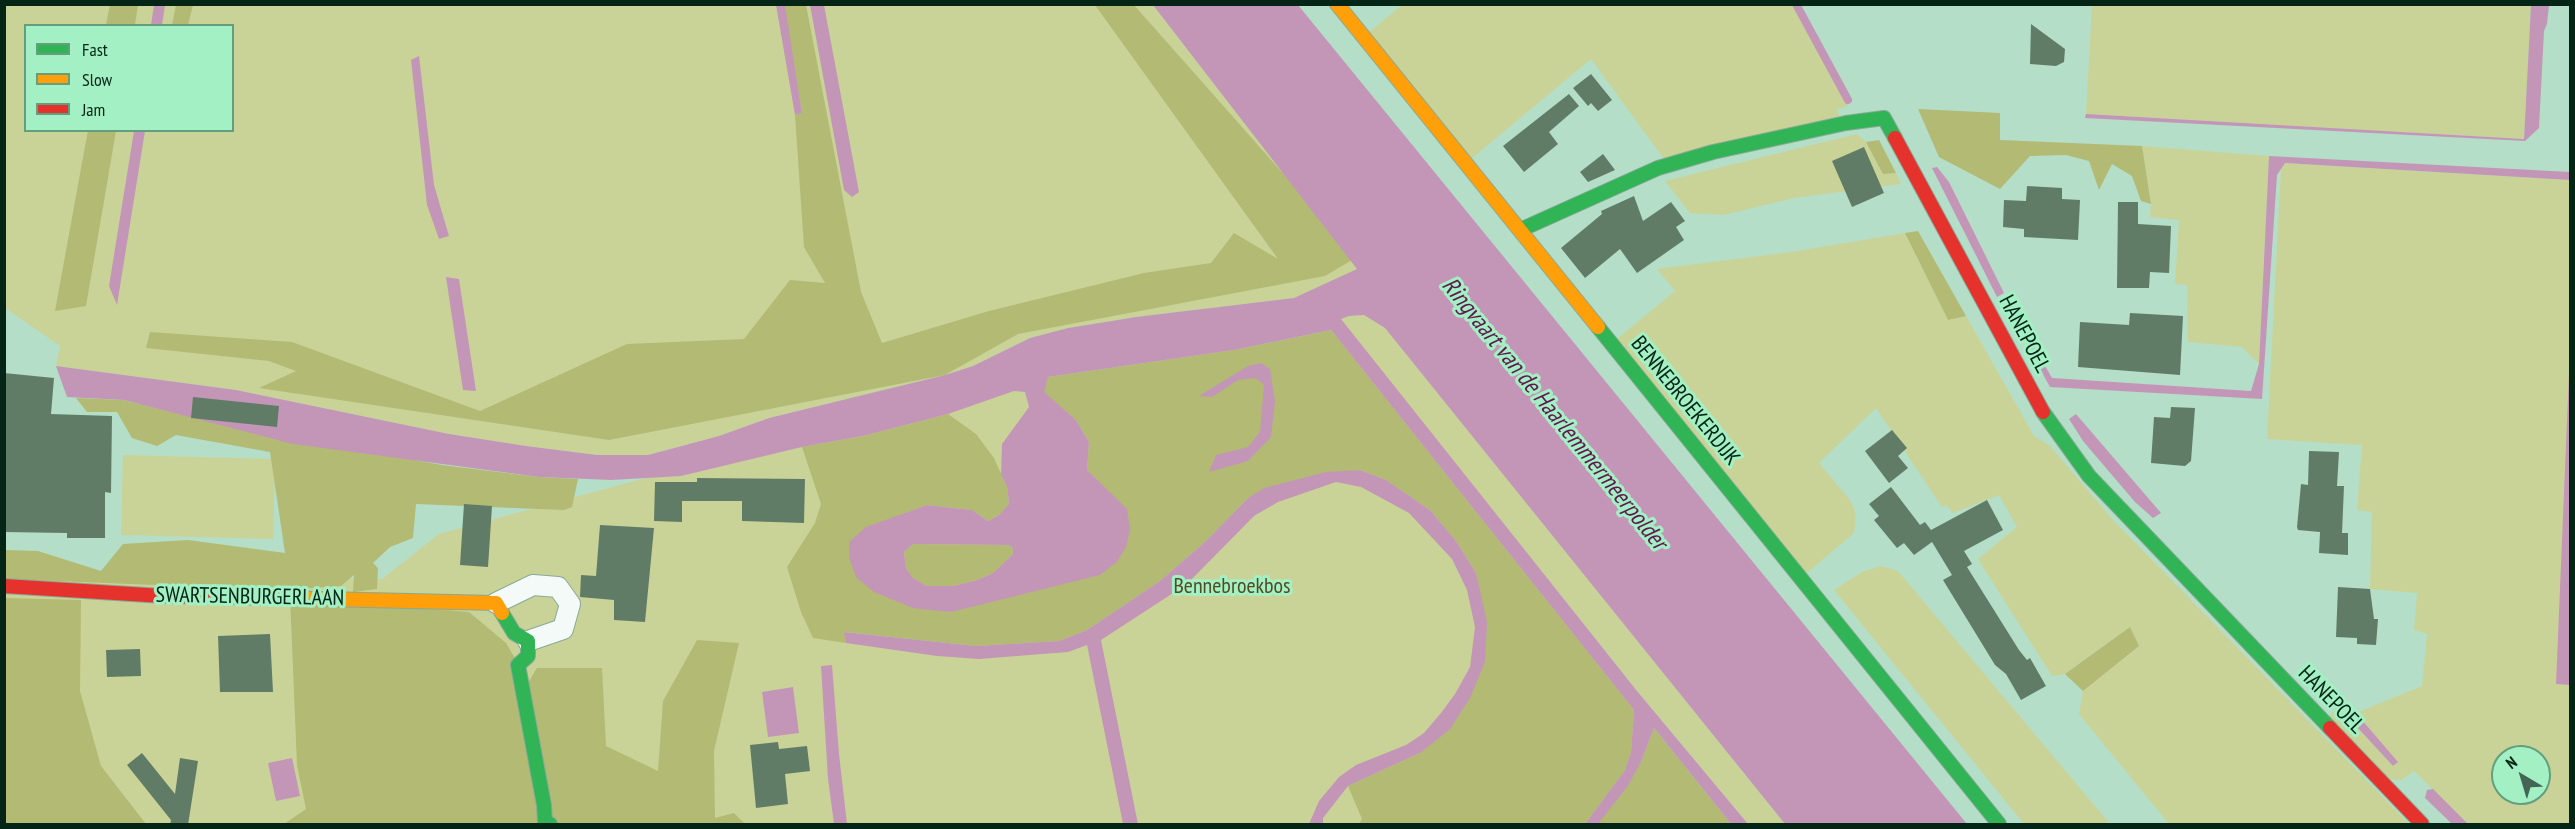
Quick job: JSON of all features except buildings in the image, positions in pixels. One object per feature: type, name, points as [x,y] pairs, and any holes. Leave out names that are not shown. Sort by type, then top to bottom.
[{"type":"street","name":"BENNEBROEKERDIJK","points":[[1337,4],[1999,825]]},
{"type":"street","name":"HANEPOEL","points":[[1520,230],[1658,168],[1713,152],[1846,123],[1884,118],[2044,414],[2089,476],[2422,825]]},
{"type":"street","name":"SWARTSENBURGERLAAN","points":[[4,586],[163,596],[496,603],[533,585],[558,587],[570,604],[563,629],[528,641]]},
{"type":"street","points":[[496,603],[514,633],[528,641],[528,656],[518,664],[545,822],[550,825]]},
{"type":"green space","points":[[4,5],[1153,5],[1358,269],[1294,298],[1136,317],[1068,328],[1030,338],[973,366],[945,375],[769,418],[719,436],[648,455],[597,455],[526,446],[449,434],[236,390],[56,366],[60,346],[5,308]]},
{"type":"green space","points":[[110,5],[138,5],[135,24],[106,24]]},
{"type":"green space","points":[[176,5],[193,5],[188,24],[172,24]]},
{"type":"green space","points":[[784,5],[806,5],[861,292],[882,343],[989,311],[1144,273],[1211,263],[1234,233],[1278,259],[1095,5],[1134,5],[1357,257],[1325,276],[1018,334],[945,375],[609,440],[259,388],[296,371],[269,361],[146,348],[150,332],[292,342],[480,411],[627,344],[744,339],[790,280],[825,283],[804,247],[795,115],[802,113]]},
{"type":"green space","points":[[1402,5],[1800,5],[1844,84],[1848,106],[1837,109],[1839,116],[1664,159],[1591,59],[1471,159],[1368,33]]},
{"type":"green space","points":[[2092,5],[2531,5],[2524,139],[2086,114]]},
{"type":"green space","points":[[1918,109],[2000,113],[2000,140],[2142,146],[2151,204],[2141,201],[2132,176],[2112,164],[2099,190],[2089,161],[2066,155],[2030,156],[2000,189],[1939,157]]},
{"type":"green space","points":[[88,132],[116,132],[86,306],[55,311]]},
{"type":"green space","points":[[1857,134],[1866,142],[1883,174],[1896,173],[1901,184],[1794,198],[1724,215],[1690,213],[1665,181]]},
{"type":"green space","points":[[1879,140],[1896,173],[1883,174],[1866,142]]},
{"type":"green space","points":[[2142,146],[2269,156],[2259,364],[2242,347],[2188,342],[2187,285],[2175,284],[2179,220],[2150,217],[2151,204]]},
{"type":"green space","points":[[2285,163],[2570,180],[2570,824],[2468,824],[2414,771],[2401,780],[2388,779],[2329,717],[2344,696],[2351,708],[2345,714],[2393,766],[2398,763],[2356,713],[2422,686],[2427,634],[2414,630],[2417,593],[2370,589],[2372,512],[2357,510],[2362,445],[2267,439],[2281,169]]},
{"type":"green space","points":[[1918,231],[1966,316],[1948,320],[1905,233]]},
{"type":"green space","points":[[1905,233],[1948,320],[1966,316],[2034,436],[2049,445],[2114,521],[2409,824],[2169,824],[2079,714],[2083,691],[2139,646],[2130,627],[2065,674],[2052,676],[1978,559],[2017,527],[1999,495],[1953,513],[1946,505],[1942,507],[1876,408],[1819,463],[1850,500],[1856,514],[1854,533],[1806,574],[1617,339],[1675,291],[1657,269],[1791,252]]},
{"type":"green space","points":[[1364,315],[1385,328],[1785,824],[1748,824],[1637,691],[1340,319]]},
{"type":"green space","points":[[1331,330],[1634,710],[1631,752],[1625,770],[1585,824],[1359,824],[1362,819],[1348,786],[1420,753],[1485,662],[1476,573],[1456,541],[1430,510],[1386,480],[1360,470],[1248,498],[1206,541],[1160,581],[1087,630],[1059,641],[976,646],[845,632],[846,643],[813,638],[801,612],[787,567],[815,523],[821,504],[802,447],[863,436],[948,414],[976,434],[994,458],[1007,487],[1009,504],[999,515],[988,521],[972,510],[927,505],[897,516],[849,542],[951,612],[1102,485],[1087,470],[1089,442],[1076,420],[1043,392],[1048,377],[1234,350]]},
{"type":"green space","name":"Bennebroekbos","points":[[1339,337],[1728,824],[5,824],[5,576],[382,579],[439,534],[771,444],[1097,362]]},
{"type":"green space","points":[[76,398],[124,400],[231,427],[442,465],[539,477],[578,479],[572,507],[564,510],[416,504],[413,538],[390,547],[373,563],[378,568],[377,589],[353,592],[354,575],[341,586],[281,590],[5,579],[4,550],[38,551],[101,571],[123,544],[188,540],[285,553],[270,452],[176,435],[157,446],[132,438],[117,412],[87,412]]},
{"type":"green space","points":[[123,455],[275,459],[273,539],[121,535]]},
{"type":"green space","points":[[913,544],[1008,545],[1013,548],[1013,554],[993,573],[977,580],[953,586],[927,586],[913,578],[906,568],[904,552]]},
{"type":"green space","points":[[1881,566],[1898,571],[2110,824],[2024,824],[1834,590],[1862,572]]},
{"type":"green space","points":[[290,597],[469,612],[506,643],[516,660],[526,686],[537,668],[602,668],[606,746],[658,771],[663,701],[697,640],[739,643],[714,751],[715,818],[734,813],[745,824],[284,824],[306,809],[297,765]]},
{"type":"green space","points":[[5,598],[81,600],[80,691],[101,766],[146,824],[5,824]]},
{"type":"green space","points":[[2130,627],[2139,646],[2083,691],[2065,674]]},
{"type":"green space","points":[[1654,728],[1731,824],[1598,824],[1641,762]]},
{"type":"water","points":[[154,5],[165,5],[162,24],[151,24]]},
{"type":"water","points":[[776,5],[785,5],[802,113],[795,115]]},
{"type":"water","points":[[810,5],[824,5],[859,192],[852,197],[844,190]]},
{"type":"water","name":"Ringvaart van de Haarlemmermeerpolder","points":[[1153,5],[1298,5],[1967,824],[1785,824],[1385,328],[1364,315],[1341,319],[1637,691],[1748,824],[1731,824],[1654,728],[1641,762],[1627,787],[1598,824],[1585,824],[1625,770],[1631,752],[1634,710],[1331,330],[1234,350],[1048,377],[1044,392],[1076,420],[1089,442],[1087,470],[1127,509],[1130,530],[1126,547],[1117,562],[1100,575],[951,612],[913,608],[874,592],[856,577],[849,557],[849,542],[866,527],[927,505],[972,510],[988,521],[999,515],[1009,504],[1007,487],[1001,474],[1002,444],[1029,407],[1025,392],[1014,391],[948,414],[863,436],[802,447],[681,476],[611,480],[539,477],[293,444],[124,400],[67,397],[56,366],[236,390],[449,434],[526,446],[597,455],[648,455],[719,436],[769,418],[945,375],[973,366],[1030,338],[1068,328],[1136,317],[1294,298],[1357,269]],"holes":[[[913,544],[1008,545],[1013,548],[1013,554],[993,573],[953,586],[927,586],[913,578],[906,568],[904,552]]]},
{"type":"water","points":[[2531,5],[2549,5],[2544,31],[2539,128],[2525,141],[2085,118],[2086,114],[2524,139]]},
{"type":"water","points":[[419,56],[434,185],[449,236],[439,239],[427,205],[411,60]]},
{"type":"water","points":[[134,132],[145,132],[117,305],[109,286]]},
{"type":"water","points":[[2269,156],[2570,172],[2570,180],[2285,163],[2277,175],[2262,399],[2050,387],[2018,328],[2025,331],[2052,378],[2251,391],[2259,364]]},
{"type":"water","points":[[1937,167],[1949,182],[2004,293],[1997,297],[1932,168]]},
{"type":"water","points":[[446,277],[459,279],[476,391],[463,390]]},
{"type":"water","points":[[2570,349],[2570,685],[2556,684]]},
{"type":"water","points":[[1261,363],[1270,369],[1275,401],[1271,437],[1248,461],[1209,472],[1216,455],[1248,447],[1260,432],[1264,385],[1256,378],[1238,380],[1212,397],[1199,396],[1248,366]]},
{"type":"water","points":[[2076,414],[2161,513],[2153,518],[2135,502],[2083,441],[2069,419]]},
{"type":"water","points":[[1360,470],[1386,480],[1430,510],[1456,541],[1476,573],[1487,622],[1485,662],[1470,698],[1450,729],[1420,753],[1348,786],[1323,818],[1323,824],[1309,824],[1319,801],[1339,777],[1356,765],[1406,745],[1424,733],[1441,713],[1470,667],[1475,627],[1467,590],[1452,559],[1409,513],[1361,487],[1336,482],[1278,502],[1254,516],[1187,584],[1101,640],[1138,824],[1123,824],[1087,645],[1068,652],[979,659],[937,656],[846,643],[844,632],[976,646],[1059,641],[1087,630],[1160,581],[1206,541],[1248,498],[1264,488],[1326,472]]},
{"type":"water","points":[[832,665],[847,824],[834,824],[828,779],[821,666]]},
{"type":"water","points":[[793,687],[799,733],[768,737],[762,692]]},
{"type":"water","points":[[2351,708],[2398,762],[2393,766],[2345,714]]},
{"type":"water","points":[[292,758],[300,796],[276,801],[268,763]]},
{"type":"water","points":[[2433,789],[2468,824],[2452,824],[2425,798],[2427,790]]},
{"type":"waterway","points":[[1796,4],[1848,100]]},
{"type":"traffic: fast","points":[[1520,230],[1658,168],[1713,152],[1846,123],[1884,118],[1895,138]]},
{"type":"traffic: fast","points":[[1598,327],[1999,824]]},
{"type":"traffic: fast","points":[[2043,412],[2089,476],[2330,728]]},
{"type":"traffic: fast","points":[[502,613],[514,633],[528,641],[528,656],[518,665],[544,805],[545,822],[550,824]]},
{"type":"traffic: slow","points":[[1337,4],[1598,327]]},
{"type":"traffic: slow","points":[[280,598],[496,603],[502,613]]},
{"type":"traffic: jam","points":[[1895,138],[2043,412]]},
{"type":"traffic: jam","points":[[4,586],[163,596],[280,598]]},
{"type":"traffic: jam","points":[[2330,728],[2422,824]]}]
